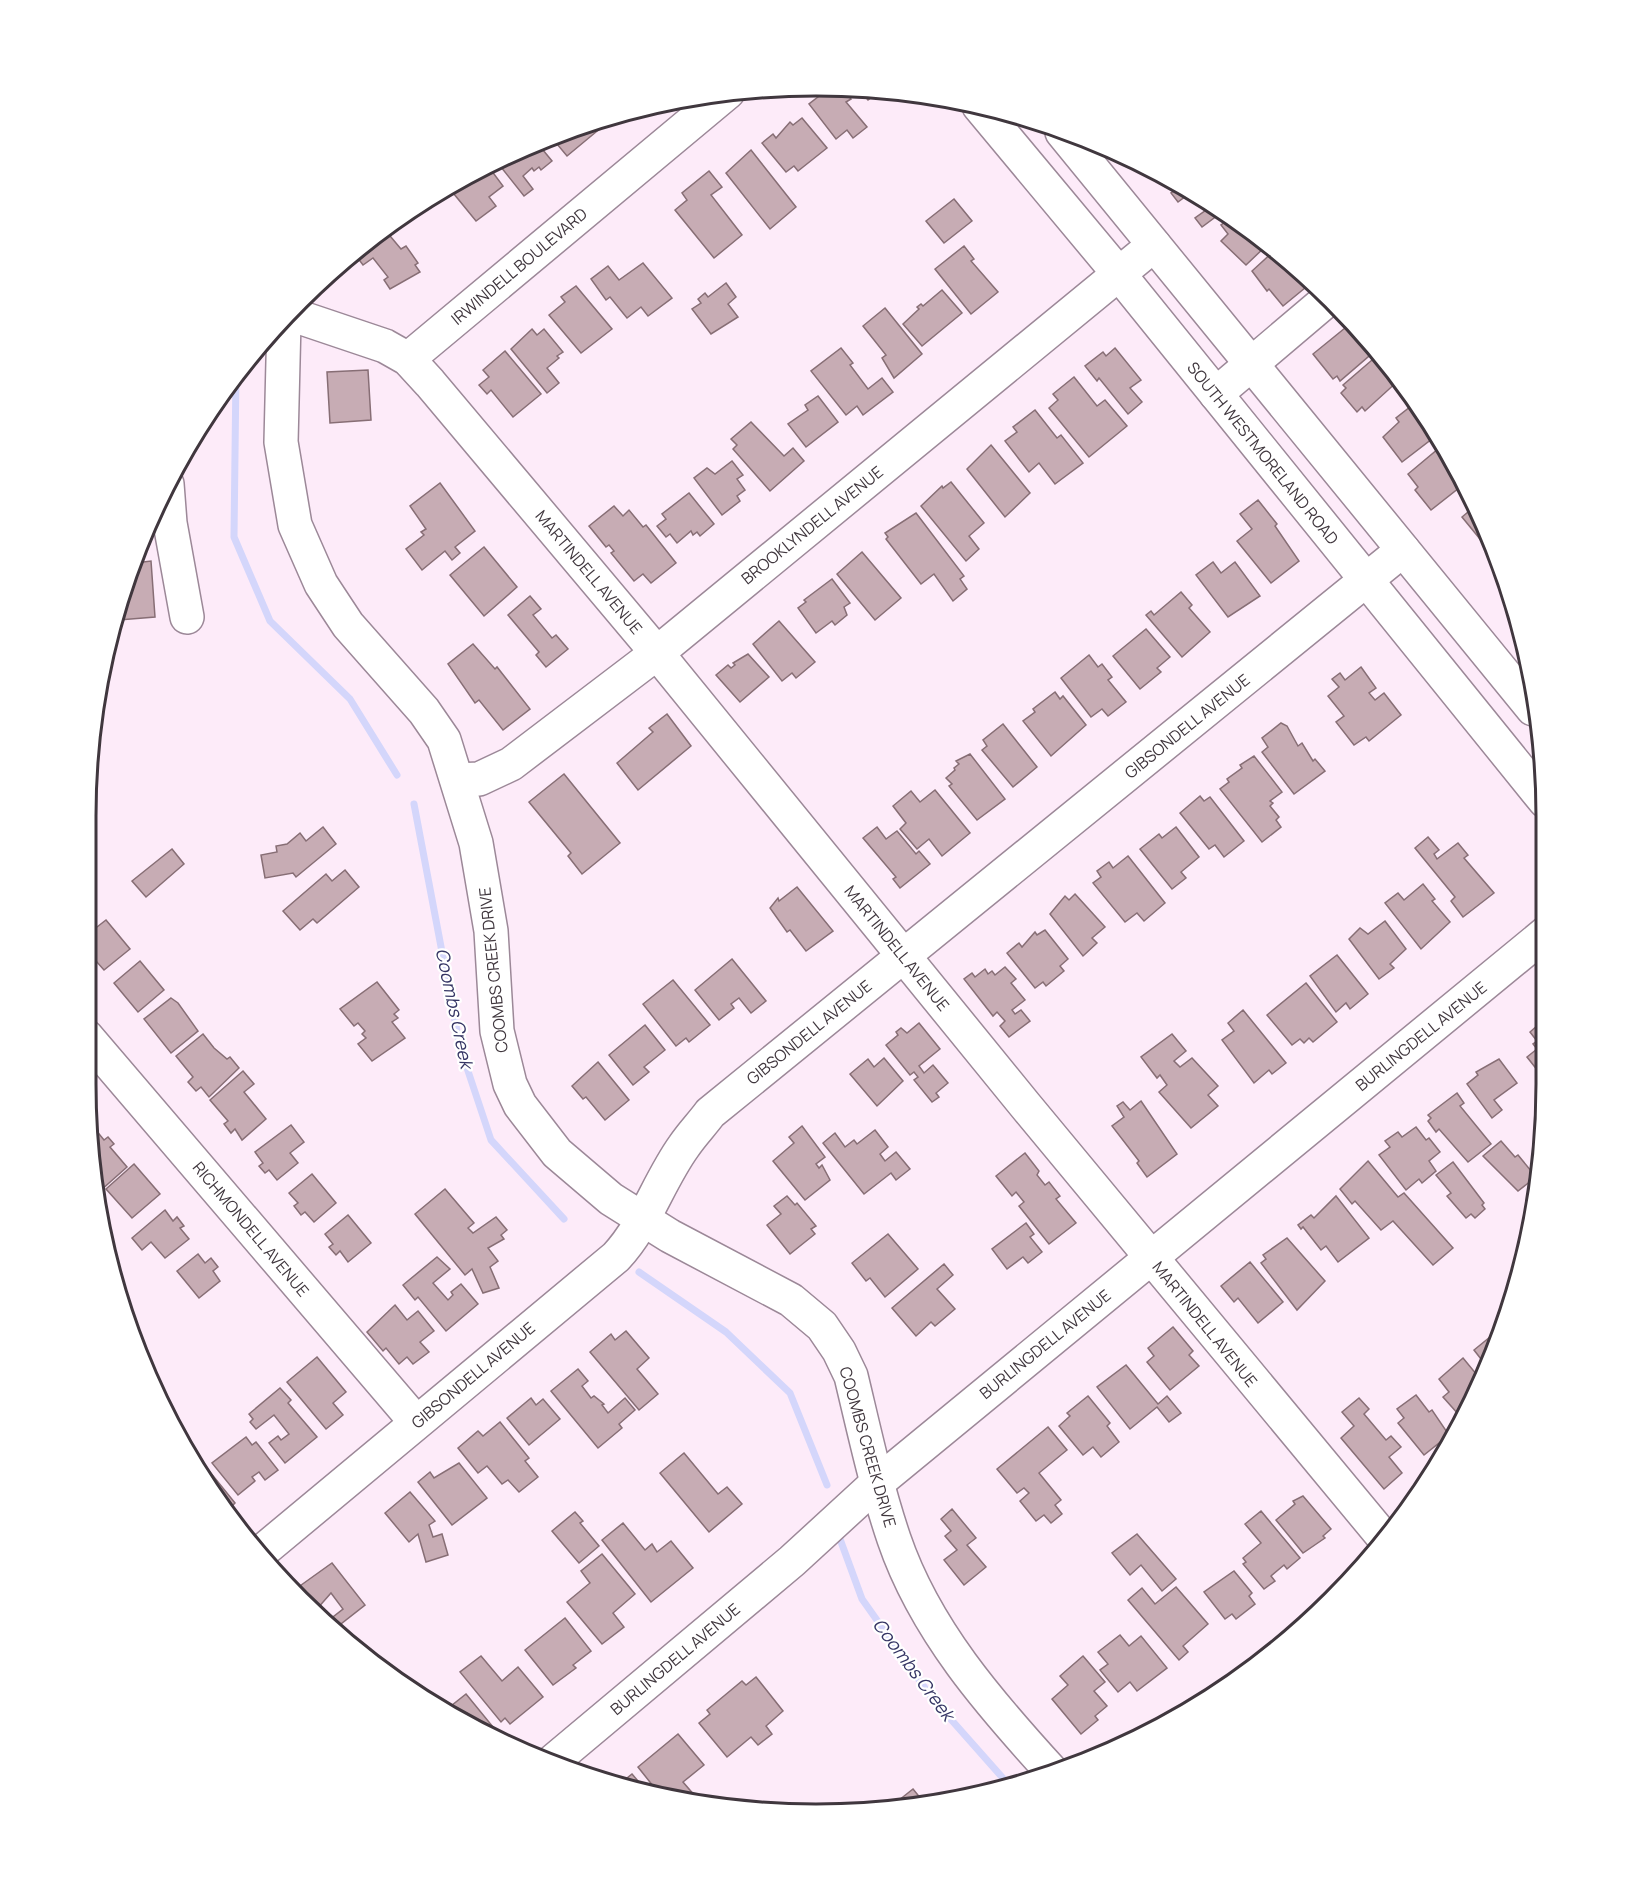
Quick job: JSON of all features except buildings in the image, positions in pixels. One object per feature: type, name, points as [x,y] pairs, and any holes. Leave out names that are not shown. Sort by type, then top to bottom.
[{"type":"street","name":"IRWINDELL BOULEVARD","points":[[408,359],[714,103]]},
{"type":"street","name":"SOUTH WESTMORELAND ROAD","points":[[989,118],[1119,274],[1535,789]]},
{"type":"street","points":[[1071,143],[1526,701]]},
{"type":"street","name":"BROOKLYNDELL AVENUE","points":[[457,780],[479,779],[511,764],[657,653],[1154,245]]},
{"type":"street","points":[[1216,394],[1322,304]]},
{"type":"street","points":[[298,317],[385,346],[408,359]]},
{"type":"street","name":"COOMBS CREEK DRIVE","points":[[284,332],[281,442],[295,525],[321,584],[348,626],[424,711],[444,740],[476,843],[490,931],[497,1031],[510,1084],[520,1105],[557,1153],[585,1179],[643,1221],[791,1300],[822,1326],[839,1351],[851,1376],[895,1540],[927,1610],[995,1709],[1047,1766]]},
{"type":"street","name":"MARTINDELL AVENUE","points":[[408,359],[657,653],[903,956],[1379,1532]]},
{"type":"street","points":[[168,502],[170,523],[188,617]]},
{"type":"street","name":"GIBSONDELL AVENUE","points":[[266,1548],[616,1257],[630,1242],[643,1221],[684,1146],[710,1113],[1403,550]]},
{"type":"street","name":"BURLINGDELL AVENUE","points":[[559,1756],[792,1561],[878,1483],[1536,941]]},
{"type":"street","name":"RICHMONDELL AVENUE","points":[[96,1048],[416,1422]]},
{"type":"waterway","name":"Coombs Creek","points":[[236,391],[234,537],[270,621],[350,699],[397,775]]},
{"type":"waterway","name":"Coombs Creek","points":[[414,804],[460,1047],[491,1140],[564,1219]]},
{"type":"waterway","name":"Coombs Creek","points":[[639,1272],[726,1332],[790,1393],[827,1485]]},
{"type":"waterway","name":"Coombs Creek","points":[[840,1539],[862,1599],[932,1698],[1003,1779]]}]
